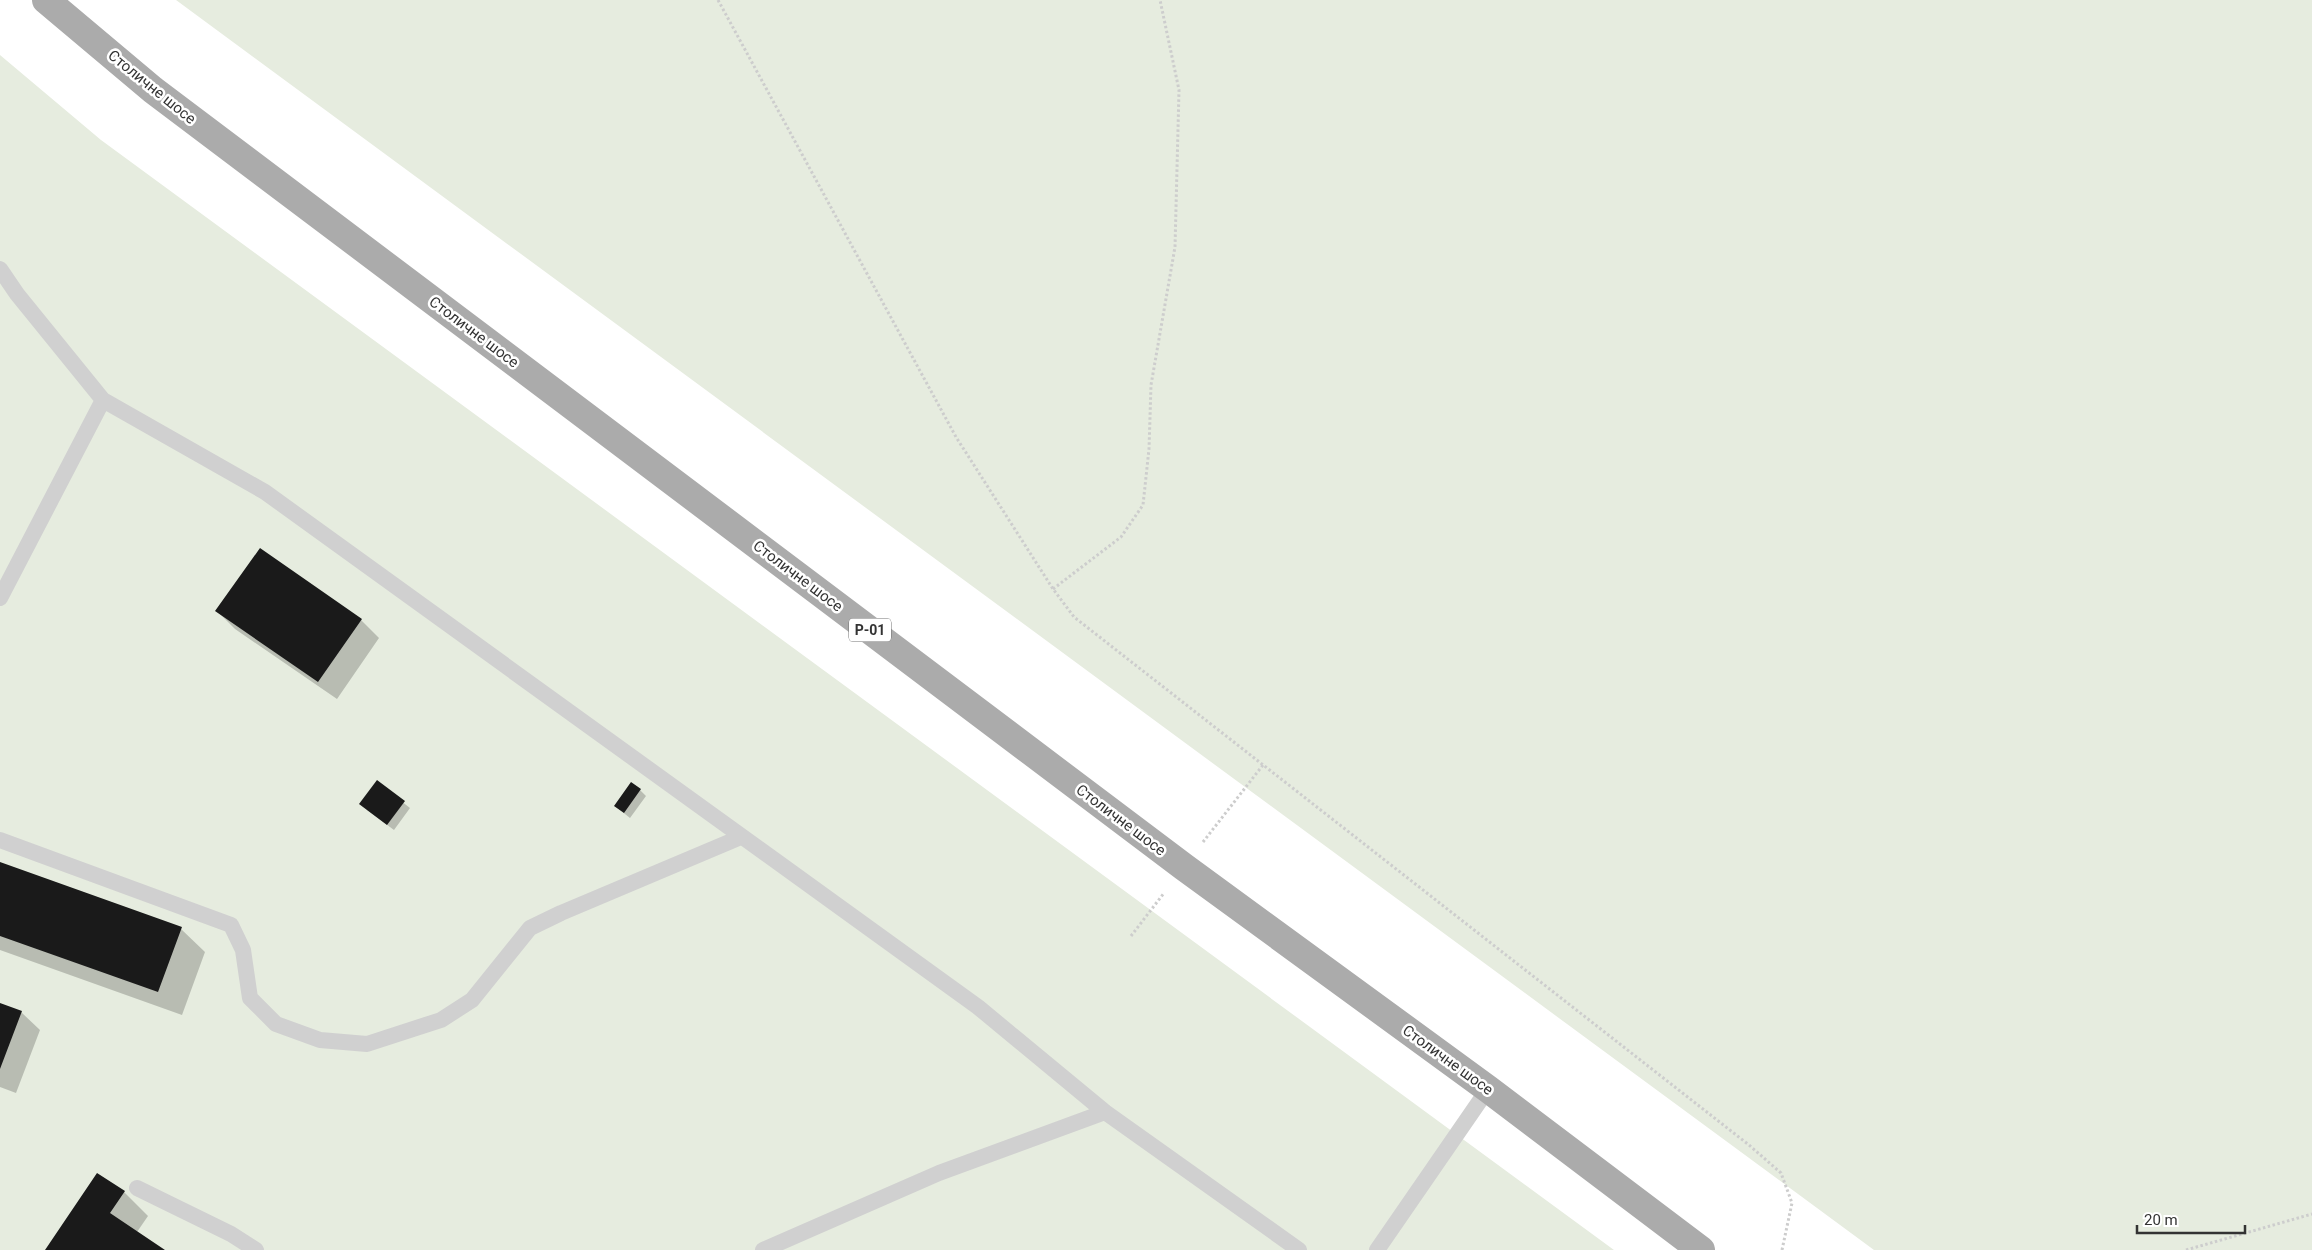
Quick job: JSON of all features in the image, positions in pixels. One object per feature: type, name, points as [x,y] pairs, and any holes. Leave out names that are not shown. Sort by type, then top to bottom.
[{"type":"main road","name":"Столичне шосе","points":[[46,0],[153,90],[1184,867],[1488,1089],[1701,1250]]},
{"type":"lane","points":[[0,269],[17,294],[103,400],[265,492],[978,1007],[1105,1112],[1299,1250]]},
{"type":"lane","points":[[0,598],[103,400]]},
{"type":"lane","points":[[0,840],[231,925],[243,950],[250,998],[276,1024],[320,1040],[367,1044],[441,1020],[472,1000],[530,928],[741,837]]},
{"type":"lane","points":[[1377,1250],[1488,1089]]},
{"type":"lane","points":[[763,1250],[939,1173],[1105,1112]]},
{"type":"lane","points":[[137,1188],[231,1234],[256,1250]]},
{"type":"path","points":[[718,0],[956,437],[1053,590],[1074,617],[1762,1156],[1781,1173],[1792,1203],[1782,1250]]},
{"type":"path","points":[[1053,590],[1121,537],[1143,504],[1149,449],[1151,385],[1175,247],[1179,90],[1160,0]]},
{"type":"path","points":[[2186,1250],[2312,1214]]},
{"type":"shaded area","points":[[176,0],[2312,0],[2312,1250],[1874,1250]]},
{"type":"shaded area","points":[[0,55],[101,140],[1614,1250],[0,1250]]},
{"type":"building","points":[[260,548],[362,619],[318,682],[215,611]]},
{"type":"building","points":[[377,780],[405,801],[387,825],[359,804]]},
{"type":"building","points":[[631,782],[641,789],[624,813],[614,806]]},
{"type":"building","points":[[0,862],[182,927],[158,992],[0,936]]},
{"type":"building","points":[[0,1003],[22,1011],[0,1069]]},
{"type":"building","points":[[97,1173],[125,1191],[110,1213],[165,1250],[45,1250]]}]
